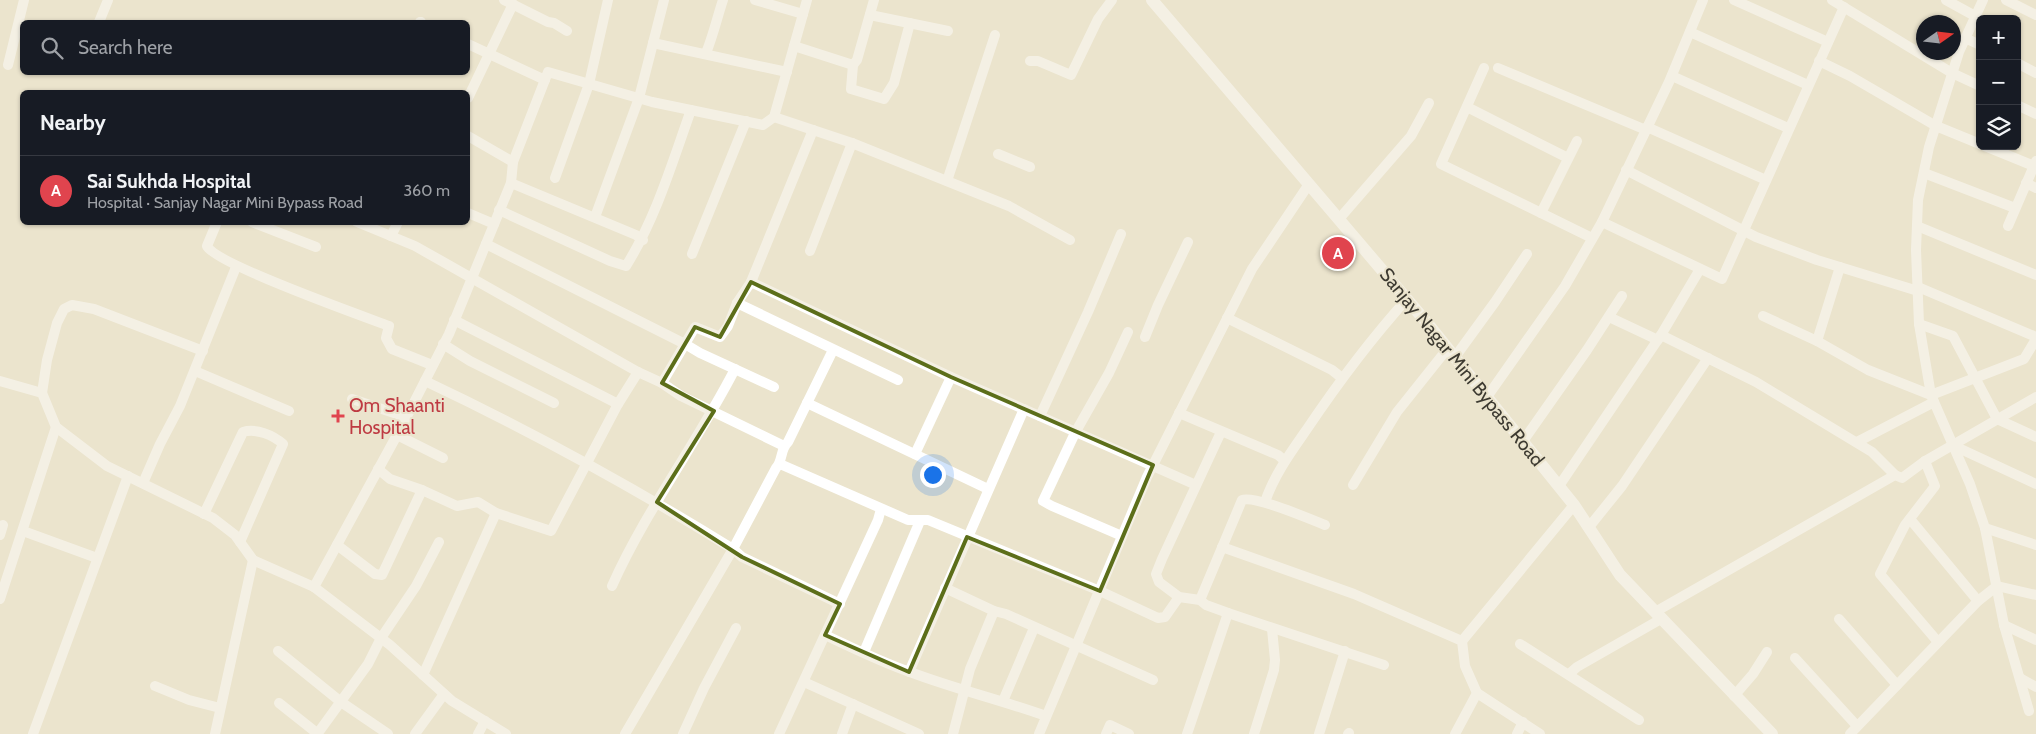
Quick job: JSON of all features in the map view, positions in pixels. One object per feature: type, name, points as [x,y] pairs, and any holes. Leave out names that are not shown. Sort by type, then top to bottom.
[{"type":"street","points":[[8,65],[24,0]]},
{"type":"street","points":[[100,20],[108,0]]},
{"type":"street","points":[[555,178],[589,84],[608,0]]},
{"type":"street","points":[[595,217],[639,98],[664,0]]},
{"type":"street","points":[[706,53],[714,34],[715,24],[723,0]]},
{"type":"street","points":[[755,0],[803,14]]},
{"type":"street","points":[[314,587],[397,436],[454,320],[511,183],[513,162],[548,72],[639,98],[763,125],[774,117],[807,0]]},
{"type":"street","points":[[874,0],[857,60],[853,65],[851,89],[884,99],[894,83],[910,23]]},
{"type":"street","points":[[1030,61],[1038,61],[1071,75],[1098,19],[1112,0]]},
{"type":"street","name":"Sanjay Nagar Mini Bypass Road","points":[[1152,0],[1407,299],[1523,441],[1574,505],[1620,575],[1772,734]]},
{"type":"street","points":[[1487,397],[1565,286],[1602,222],[1672,76],[1703,0]]},
{"type":"street","points":[[1734,0],[1828,42]]},
{"type":"street","points":[[1832,0],[1952,73],[1976,84]]},
{"type":"street","points":[[1946,0],[1975,16]]},
{"type":"street","points":[[1983,0],[1965,38],[1952,73],[1936,126],[1918,200],[1919,324],[1932,398],[1970,484],[1985,528],[2004,625],[2029,711]]},
{"type":"street","points":[[2006,0],[2036,15]]},
{"type":"street","points":[[470,94],[490,54],[509,2],[567,31]]},
{"type":"street","points":[[1602,222],[1722,279],[1788,128],[1844,7]]},
{"type":"street","points":[[870,15],[948,31]]},
{"type":"street","points":[[1690,32],[1808,85]]},
{"type":"street","points":[[947,181],[995,35]]},
{"type":"street","points":[[1965,38],[1976,43]]},
{"type":"street","points":[[653,42],[787,72]]},
{"type":"street","points":[[470,45],[545,80]]},
{"type":"street","points":[[794,46],[853,65]]},
{"type":"street","points":[[1819,61],[1850,76],[1936,126],[1976,142]]},
{"type":"street","points":[[2021,66],[2036,73]]},
{"type":"street","points":[[1484,68],[1441,164],[1592,238]]},
{"type":"street","points":[[1498,68],[1647,128],[1766,180]]},
{"type":"street","points":[[1672,76],[1788,128]]},
{"type":"street","points":[[1339,219],[1411,136],[1429,103]]},
{"type":"street","points":[[1466,107],[1568,158]]},
{"type":"street","points":[[2021,107],[2036,114]]},
{"type":"street","points":[[499,210],[610,261],[626,266],[643,240],[691,110]]},
{"type":"street","points":[[774,117],[852,143],[1010,206],[1070,240]]},
{"type":"street","points":[[692,254],[746,122]]},
{"type":"street","points":[[662,383],[695,327],[720,337],[728,326],[737,304],[751,282],[813,130]]},
{"type":"street","points":[[470,137],[513,162]]},
{"type":"street","points":[[1541,213],[1577,141]]},
{"type":"street","points":[[810,251],[852,143]]},
{"type":"street","points":[[1998,150],[2035,163],[2031,185],[2016,208],[2008,226]]},
{"type":"street","points":[[998,154],[1030,167]]},
{"type":"street","points":[[1626,170],[1773,244],[1840,267],[1918,289],[2036,338],[2024,359],[1932,398],[1857,442]]},
{"type":"street","points":[[1924,173],[2016,208]]},
{"type":"street","points":[[511,183],[636,234],[643,240]]},
{"type":"street","points":[[1038,734],[1153,465],[1252,269],[1309,184]]},
{"type":"street","points":[[470,213],[494,224]]},
{"type":"street","points":[[216,225],[207,248],[236,267],[389,326],[386,338],[392,349],[432,365]]},
{"type":"street","points":[[259,225],[316,248]]},
{"type":"street","points":[[365,225],[415,246],[638,372],[662,383],[680,396],[784,446]]},
{"type":"street","points":[[391,236],[396,225]]},
{"type":"street","points":[[1917,226],[2036,275]]},
{"type":"street","points":[[1040,416],[1088,312],[1121,234]]},
{"type":"street","points":[[1145,337],[1188,242]]},
{"type":"street","points":[[486,244],[685,344],[700,354],[774,387]]},
{"type":"street","points":[[1353,485],[1397,412],[1495,302],[1527,254]]},
{"type":"street","points":[[143,483],[160,444],[180,406],[236,267]]},
{"type":"street","points":[[1816,340],[1840,267]]},
{"type":"street","points":[[1559,486],[1659,337],[1700,269]]},
{"type":"street","points":[[751,282],[951,378],[1196,485]]},
{"type":"street","points":[[1523,441],[1622,296]]},
{"type":"street","points":[[1265,502],[1270,488],[1285,461],[1342,378],[1377,332],[1407,299]]},
{"type":"street","points":[[737,304],[898,380]]},
{"type":"street","points":[[203,351],[94,309],[72,305],[64,309],[57,323],[47,360],[42,393],[56,426],[107,466],[213,518],[235,535],[253,560],[314,587],[381,638],[444,694],[506,734]]},
{"type":"street","points":[[1763,316],[1816,340],[1868,370],[1932,398]]},
{"type":"street","points":[[1609,317],[1708,358],[1756,382],[1857,442],[1872,452],[1895,475],[1902,478],[1925,461],[2036,397]]},
{"type":"street","points":[[1227,318],[1332,370],[1342,378]]},
{"type":"street","points":[[454,320],[618,404]]},
{"type":"street","points":[[1919,324],[1953,336],[1996,419],[2036,437]]},
{"type":"street","points":[[1122,536],[1043,501],[1075,433],[1109,373],[1128,332]]},
{"type":"street","points":[[443,344],[470,361],[554,403]]},
{"type":"street","points":[[625,734],[780,464],[784,446],[788,442],[833,350]]},
{"type":"street","points":[[1589,527],[1622,486],[1708,358]]},
{"type":"street","points":[[612,586],[657,502],[714,411],[735,370]]},
{"type":"street","points":[[195,371],[289,411]]},
{"type":"street","points":[[378,469],[390,479],[422,490],[457,506],[478,502],[496,513],[551,531],[586,462],[638,372]]},
{"type":"street","points":[[915,454],[951,378]]},
{"type":"street","points":[[0,381],[42,393]]},
{"type":"street","points":[[425,381],[499,416],[586,462],[733,548],[742,557],[840,604]]},
{"type":"street","points":[[352,399],[406,417]]},
{"type":"street","points":[[807,403],[988,489]]},
{"type":"street","points":[[909,672],[1024,409]]},
{"type":"street","points":[[1179,413],[1278,455],[1285,461]]},
{"type":"street","points":[[0,599],[56,426]]},
{"type":"street","points":[[204,514],[242,432],[252,429],[279,440],[283,444],[240,542]]},
{"type":"street","points":[[1221,432],[1156,574],[1159,582],[1179,597],[1200,600],[1206,605],[1228,614],[1384,665]]},
{"type":"street","points":[[397,436],[443,458]]},
{"type":"street","points":[[1952,445],[2035,481]]},
{"type":"street","points":[[1925,461],[1935,486],[1910,519],[1880,574],[1938,642]]},
{"type":"street","points":[[780,464],[881,510],[908,520],[928,520],[1100,591],[1158,618],[1165,617],[1179,597]]},
{"type":"street","points":[[1569,674],[1658,616],[1895,475]]},
{"type":"street","points":[[33,734],[128,476]]},
{"type":"street","points":[[336,545],[375,574],[382,575],[422,490]]},
{"type":"street","points":[[1200,600],[1242,500],[1247,498],[1265,502],[1325,525]]},
{"type":"street","points":[[1540,734],[1476,693],[1465,666],[1462,641],[1574,505]]},
{"type":"street","points":[[779,734],[840,604],[881,510]]},
{"type":"street","points":[[423,675],[496,513]]},
{"type":"street","points":[[1910,519],[1978,601]]},
{"type":"street","points":[[864,652],[920,521]]},
{"type":"street","points":[[1985,528],[2036,545]]},
{"type":"street","points":[[23,531],[97,558]]},
{"type":"street","points":[[279,703],[318,734],[368,664],[381,638],[416,586],[439,542]]},
{"type":"street","points":[[1222,547],[1354,594],[1462,641]]},
{"type":"street","points":[[215,734],[253,560]]},
{"type":"street","points":[[1794,658],[1854,730],[1978,601],[1997,586]]},
{"type":"street","points":[[1997,586],[2036,595]]},
{"type":"street","points":[[945,588],[1153,680]]},
{"type":"street","points":[[953,734],[970,669],[994,611]]},
{"type":"street","points":[[1187,734],[1228,614]]},
{"type":"street","points":[[1838,619],[1897,685]]},
{"type":"street","points":[[2004,625],[2036,640]]},
{"type":"street","points":[[682,734],[736,628]]},
{"type":"street","points":[[1003,701],[1034,628]]},
{"type":"street","points":[[1254,734],[1274,670],[1272,629]]},
{"type":"street","points":[[825,635],[909,672],[1046,716]]},
{"type":"street","points":[[1520,644],[1639,720]]},
{"type":"street","points":[[278,651],[341,702],[388,734]]},
{"type":"street","points":[[1319,734],[1345,651]]},
{"type":"street","points":[[1734,696],[1753,674],[1767,652]]},
{"type":"street","points":[[2020,678],[2036,687]]},
{"type":"street","points":[[804,682],[919,734]]},
{"type":"street","points":[[155,686],[189,700],[220,708]]},
{"type":"street","points":[[1455,734],[1476,693]]},
{"type":"street","points":[[415,734],[444,694]]},
{"type":"street","points":[[842,734],[853,704]]},
{"type":"street","points":[[478,734],[486,721]]},
{"type":"street","points":[[1517,734],[1523,722]]},
{"type":"street","points":[[1106,734],[1110,725],[1129,734]]},
{"type":"highlighted area","points":[[751,282],[951,377],[1153,465],[1100,591],[967,537],[909,672],[825,635],[840,604],[742,557],[657,502],[714,411],[662,383],[695,327],[720,337]]},
{"type":"place","name":"Sai Sukhda Hospital","points":[[1338,253]]},
{"type":"place","name":"Om Shaanti Hospital","points":[[338,416]]}]
